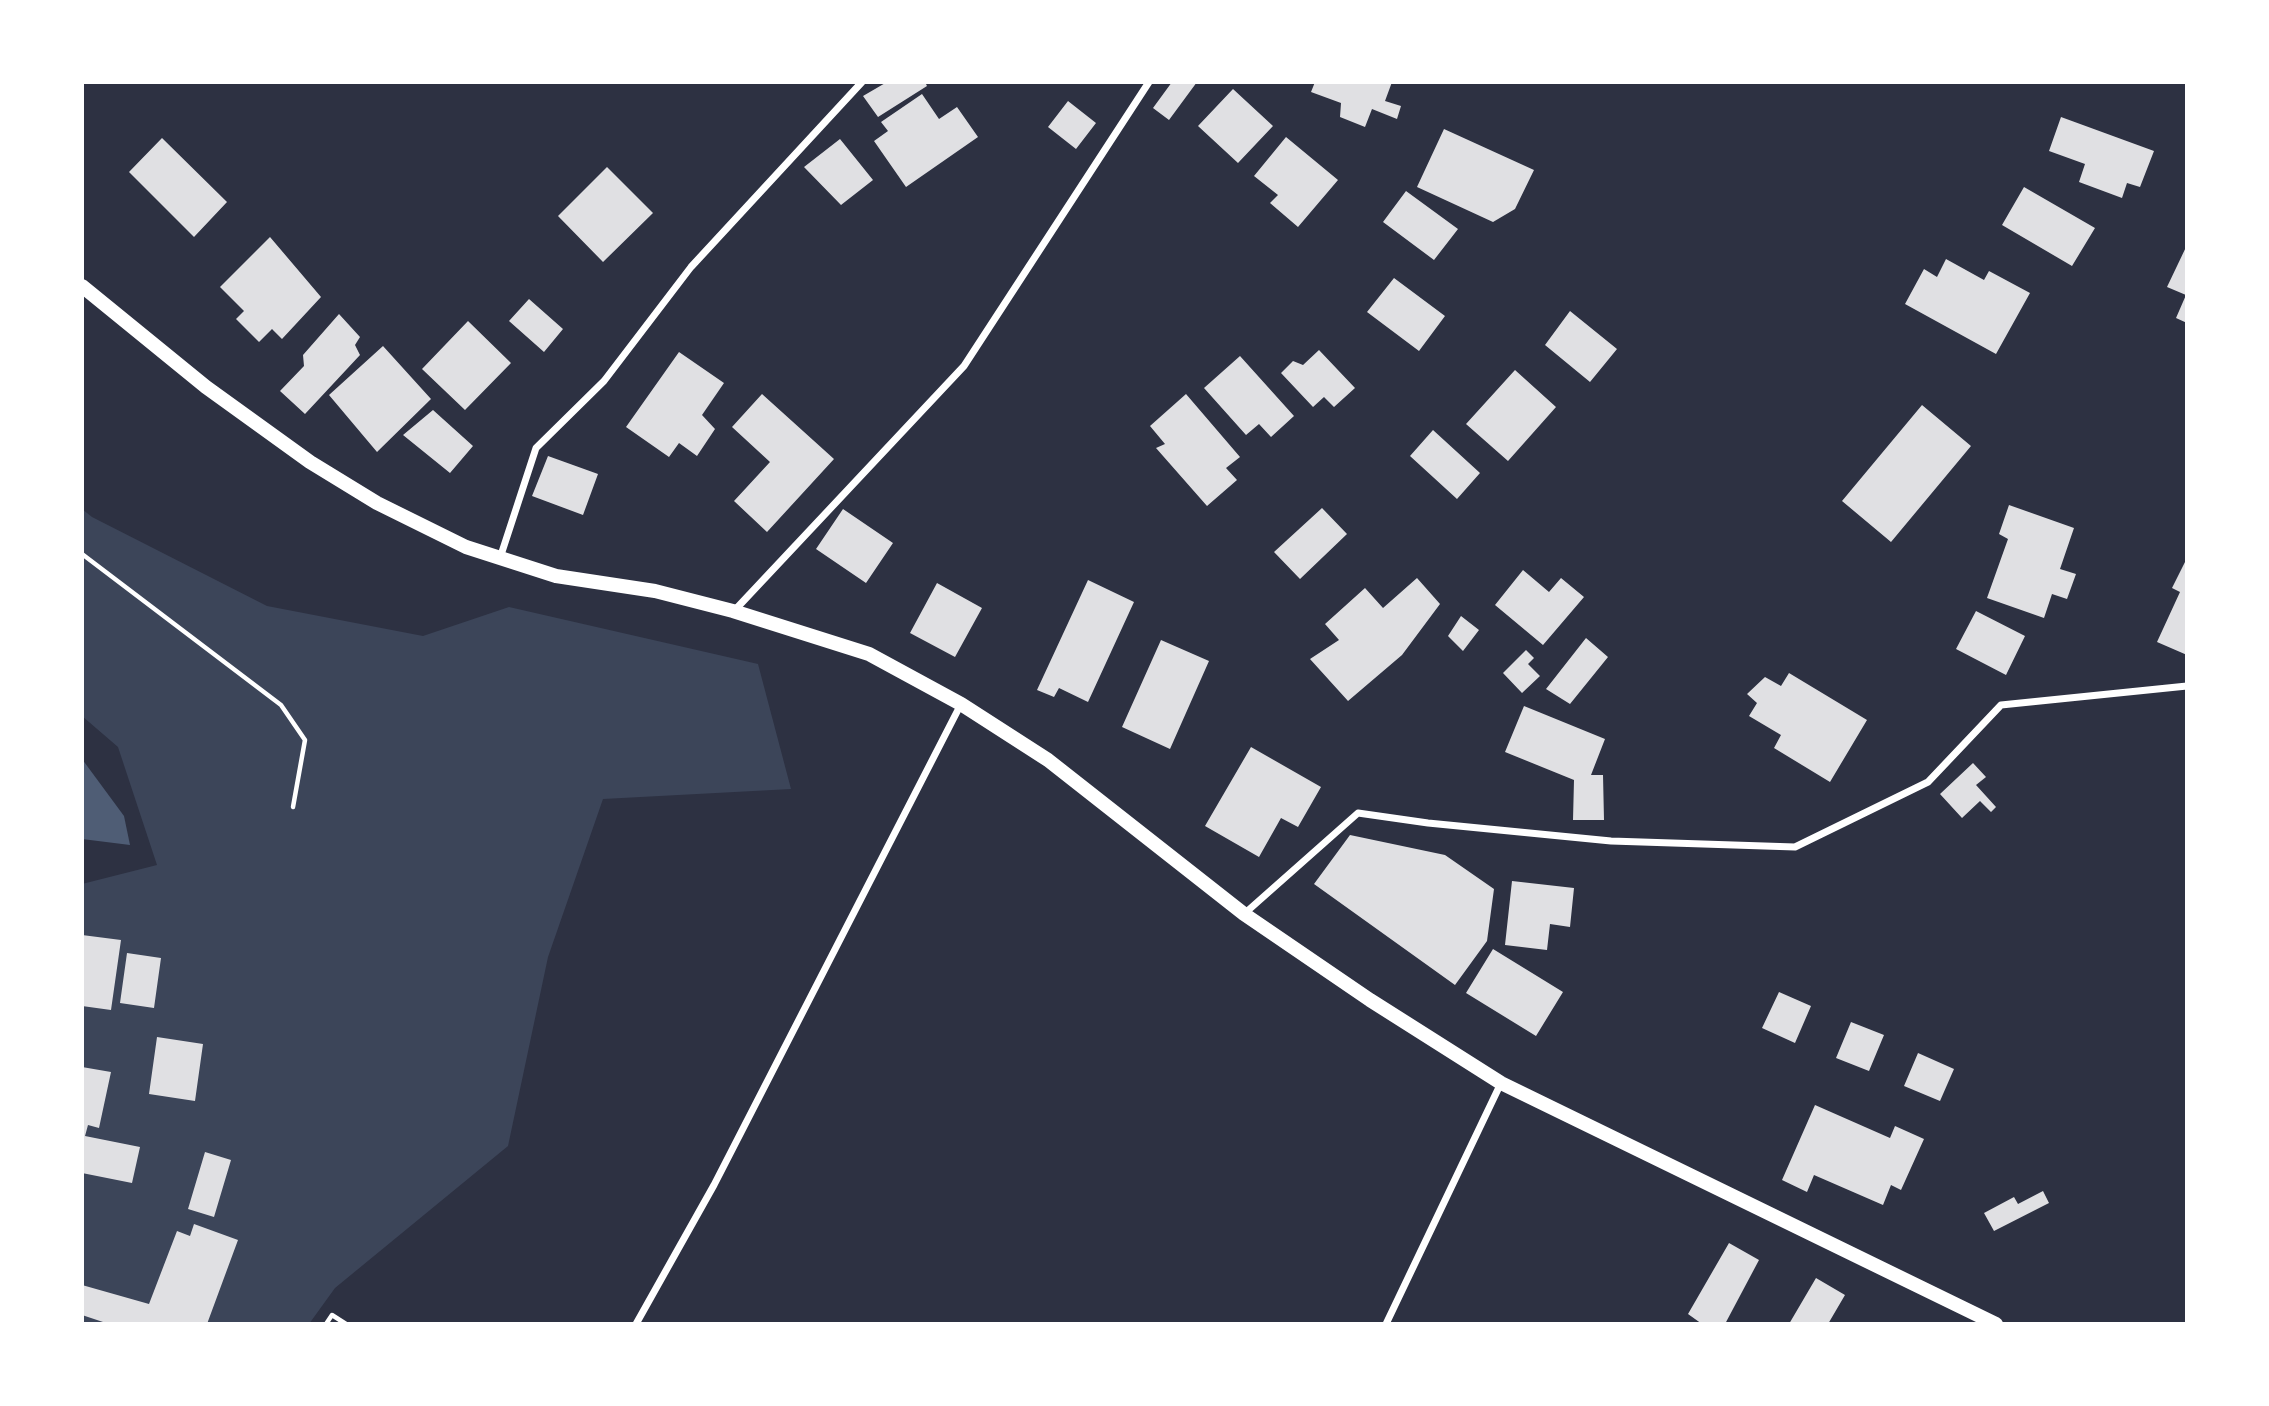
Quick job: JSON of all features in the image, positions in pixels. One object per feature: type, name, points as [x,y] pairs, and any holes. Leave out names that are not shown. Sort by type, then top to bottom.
[{"type":"main road","points":[[82,286],[206,387],[310,462],[377,503],[466,547],[556,576],[655,592],[733,611],[869,654],[961,704],[1048,760],[1244,914],[1370,1000],[1501,1083],[1996,1324]]},
{"type":"street","points":[[500,558],[536,447],[604,381],[691,267],[862,82]]},
{"type":"street","points":[[733,611],[964,366],[1149,82]]},
{"type":"street","points":[[1244,914],[1359,813],[1611,841],[1795,847],[1928,782],[2001,705],[2187,686]]},
{"type":"street","points":[[636,1324],[721,1173],[961,704]]},
{"type":"street","points":[[1386,1324],[1501,1083]]},
{"type":"path","points":[[82,554],[281,705],[305,740],[293,807]]},
{"type":"path","points":[[326,1324],[332,1315],[346,1324]]},
{"type":"shaded area","points":[[82,509],[92,517],[267,606],[423,636],[509,607],[758,664],[791,789],[603,799],[548,957],[508,1146],[335,1288],[309,1324],[82,1324],[82,884],[157,865],[118,747],[82,716]]},
{"type":"shaded area","points":[[82,759],[124,816],[130,845],[82,839]]},
{"type":"building","points":[[887,82],[925,82],[927,86],[878,117],[863,96]]},
{"type":"building","points":[[1172,82],[1197,82],[1169,120],[1153,108]]},
{"type":"building","points":[[1315,82],[1392,82],[1385,101],[1401,106],[1397,119],[1372,109],[1365,127],[1340,117],[1341,103],[1311,92]]},
{"type":"building","points":[[1233,89],[1273,126],[1238,163],[1198,126]]},
{"type":"building","points":[[922,94],[939,119],[957,107],[978,137],[906,187],[874,141],[888,131],[881,122]]},
{"type":"building","points":[[1068,101],[1096,123],[1076,149],[1048,127]]},
{"type":"building","points":[[2061,117],[2154,151],[2140,187],[2127,183],[2122,198],[2079,182],[2085,164],[2049,151]]},
{"type":"building","points":[[1444,129],[1534,170],[1515,209],[1493,222],[1417,187]]},
{"type":"building","points":[[1286,137],[1338,180],[1298,227],[1270,203],[1278,195],[1254,176]]},
{"type":"building","points":[[162,138],[227,202],[194,237],[129,172]]},
{"type":"building","points":[[840,139],[873,180],[841,205],[804,167]]},
{"type":"building","points":[[607,167],[653,213],[603,262],[558,216]]},
{"type":"building","points":[[2024,187],[2095,228],[2072,266],[2002,225]]},
{"type":"building","points":[[1406,191],[1458,229],[1434,260],[1383,222]]},
{"type":"building","points":[[270,237],[321,297],[282,339],[272,329],[259,342],[236,319],[244,311],[220,287]]},
{"type":"building","points":[[2187,245],[2187,323],[2176,318],[2186,295],[2167,287]]},
{"type":"building","points":[[1946,259],[1984,280],[1989,271],[2030,293],[1996,354],[1905,304],[1924,269],[1937,277]]},
{"type":"building","points":[[1394,278],[1445,316],[1419,351],[1367,312]]},
{"type":"building","points":[[529,299],[563,329],[544,352],[509,321]]},
{"type":"building","points":[[1570,311],[1617,349],[1590,382],[1545,345]]},
{"type":"building","points":[[339,314],[360,337],[355,345],[360,355],[305,414],[280,391],[304,366],[303,355]]},
{"type":"building","points":[[468,321],[511,363],[465,410],[422,369]]},
{"type":"building","points":[[383,346],[431,399],[377,452],[329,395]]},
{"type":"building","points":[[1319,350],[1355,388],[1334,407],[1324,397],[1313,407],[1281,373],[1293,361],[1303,365]]},
{"type":"building","points":[[679,352],[724,383],[702,415],[715,429],[697,456],[679,443],[669,457],[626,427]]},
{"type":"building","points":[[1240,356],[1294,416],[1271,437],[1259,424],[1246,435],[1204,388]]},
{"type":"building","points":[[1515,370],[1556,407],[1508,461],[1466,424]]},
{"type":"building","points":[[762,394],[834,459],[767,532],[734,501],[770,462],[732,427]]},
{"type":"building","points":[[1186,394],[1240,457],[1226,468],[1237,480],[1207,506],[1156,448],[1165,444],[1150,426]]},
{"type":"building","points":[[1922,405],[1971,446],[1891,542],[1842,501]]},
{"type":"building","points":[[433,410],[473,446],[450,473],[403,435]]},
{"type":"building","points":[[1433,430],[1480,473],[1457,499],[1410,456]]},
{"type":"building","points":[[548,456],[598,474],[583,515],[532,496]]},
{"type":"building","points":[[2009,505],[2074,528],[2060,569],[2076,574],[2067,599],[2052,594],[2044,618],[1987,598],[2008,539],[1999,534]]},
{"type":"building","points":[[1322,508],[1347,534],[1300,579],[1274,552]]},
{"type":"building","points":[[843,509],[893,543],[866,583],[816,549]]},
{"type":"building","points":[[2187,558],[2187,655],[2157,642],[2180,592],[2172,588]]},
{"type":"building","points":[[1523,570],[1549,592],[1561,578],[1584,597],[1543,645],[1495,605]]},
{"type":"building","points":[[1417,578],[1440,604],[1402,655],[1348,701],[1310,659],[1339,640],[1325,624],[1365,588],[1383,608]]},
{"type":"building","points":[[1088,580],[1134,602],[1088,702],[1059,688],[1054,697],[1037,690]]},
{"type":"building","points":[[937,583],[982,608],[955,657],[910,633]]},
{"type":"building","points":[[1976,611],[2025,636],[2006,675],[1956,649]]},
{"type":"building","points":[[1461,616],[1479,630],[1463,651],[1448,636]]},
{"type":"building","points":[[1586,638],[1608,657],[1570,704],[1546,689]]},
{"type":"building","points":[[1161,640],[1209,661],[1170,749],[1122,727]]},
{"type":"building","points":[[1526,650],[1534,658],[1528,664],[1540,676],[1522,693],[1503,673]]},
{"type":"building","points":[[1789,673],[1867,720],[1830,782],[1774,748],[1781,735],[1749,716],[1757,703],[1747,694],[1765,677],[1781,686]]},
{"type":"building","points":[[1524,706],[1605,739],[1591,775],[1603,775],[1604,820],[1573,820],[1574,780],[1505,752]]},
{"type":"building","points":[[1251,747],[1321,787],[1298,827],[1281,818],[1259,857],[1205,826]]},
{"type":"building","points":[[1973,763],[1986,777],[1976,785],[1996,807],[1991,812],[1980,801],[1962,818],[1940,794]]},
{"type":"building","points":[[1350,835],[1445,855],[1494,889],[1487,941],[1455,985],[1314,884]]},
{"type":"building","points":[[1512,881],[1574,888],[1570,927],[1550,924],[1547,950],[1505,945]]},
{"type":"building","points":[[82,935],[121,940],[111,1010],[82,1006]]},
{"type":"building","points":[[1493,949],[1563,992],[1536,1036],[1466,993]]},
{"type":"building","points":[[127,953],[161,958],[154,1008],[120,1003]]},
{"type":"building","points":[[1779,992],[1811,1006],[1795,1043],[1762,1028]]},
{"type":"building","points":[[1851,1022],[1884,1035],[1869,1071],[1836,1058]]},
{"type":"building","points":[[157,1037],[203,1044],[195,1101],[149,1094]]},
{"type":"building","points":[[1918,1053],[1954,1069],[1940,1101],[1904,1086]]},
{"type":"building","points":[[82,1067],[111,1072],[99,1128],[88,1125],[85,1136],[140,1147],[132,1183],[82,1173]]},
{"type":"building","points":[[1815,1105],[1890,1138],[1895,1126],[1924,1139],[1901,1190],[1891,1185],[1883,1205],[1814,1175],[1807,1192],[1782,1180]]},
{"type":"building","points":[[205,1152],[231,1160],[214,1217],[188,1209]]},
{"type":"building","points":[[2043,1191],[2049,1203],[1994,1231],[1984,1213],[2014,1197],[2018,1204]]},
{"type":"building","points":[[194,1224],[238,1240],[207,1324],[109,1324],[82,1315],[82,1285],[149,1304],[177,1231],[190,1236]]},
{"type":"building","points":[[1729,1243],[1759,1260],[1725,1324],[1702,1324],[1688,1314]]},
{"type":"building","points":[[1816,1278],[1845,1295],[1828,1324],[1789,1324]]}]
